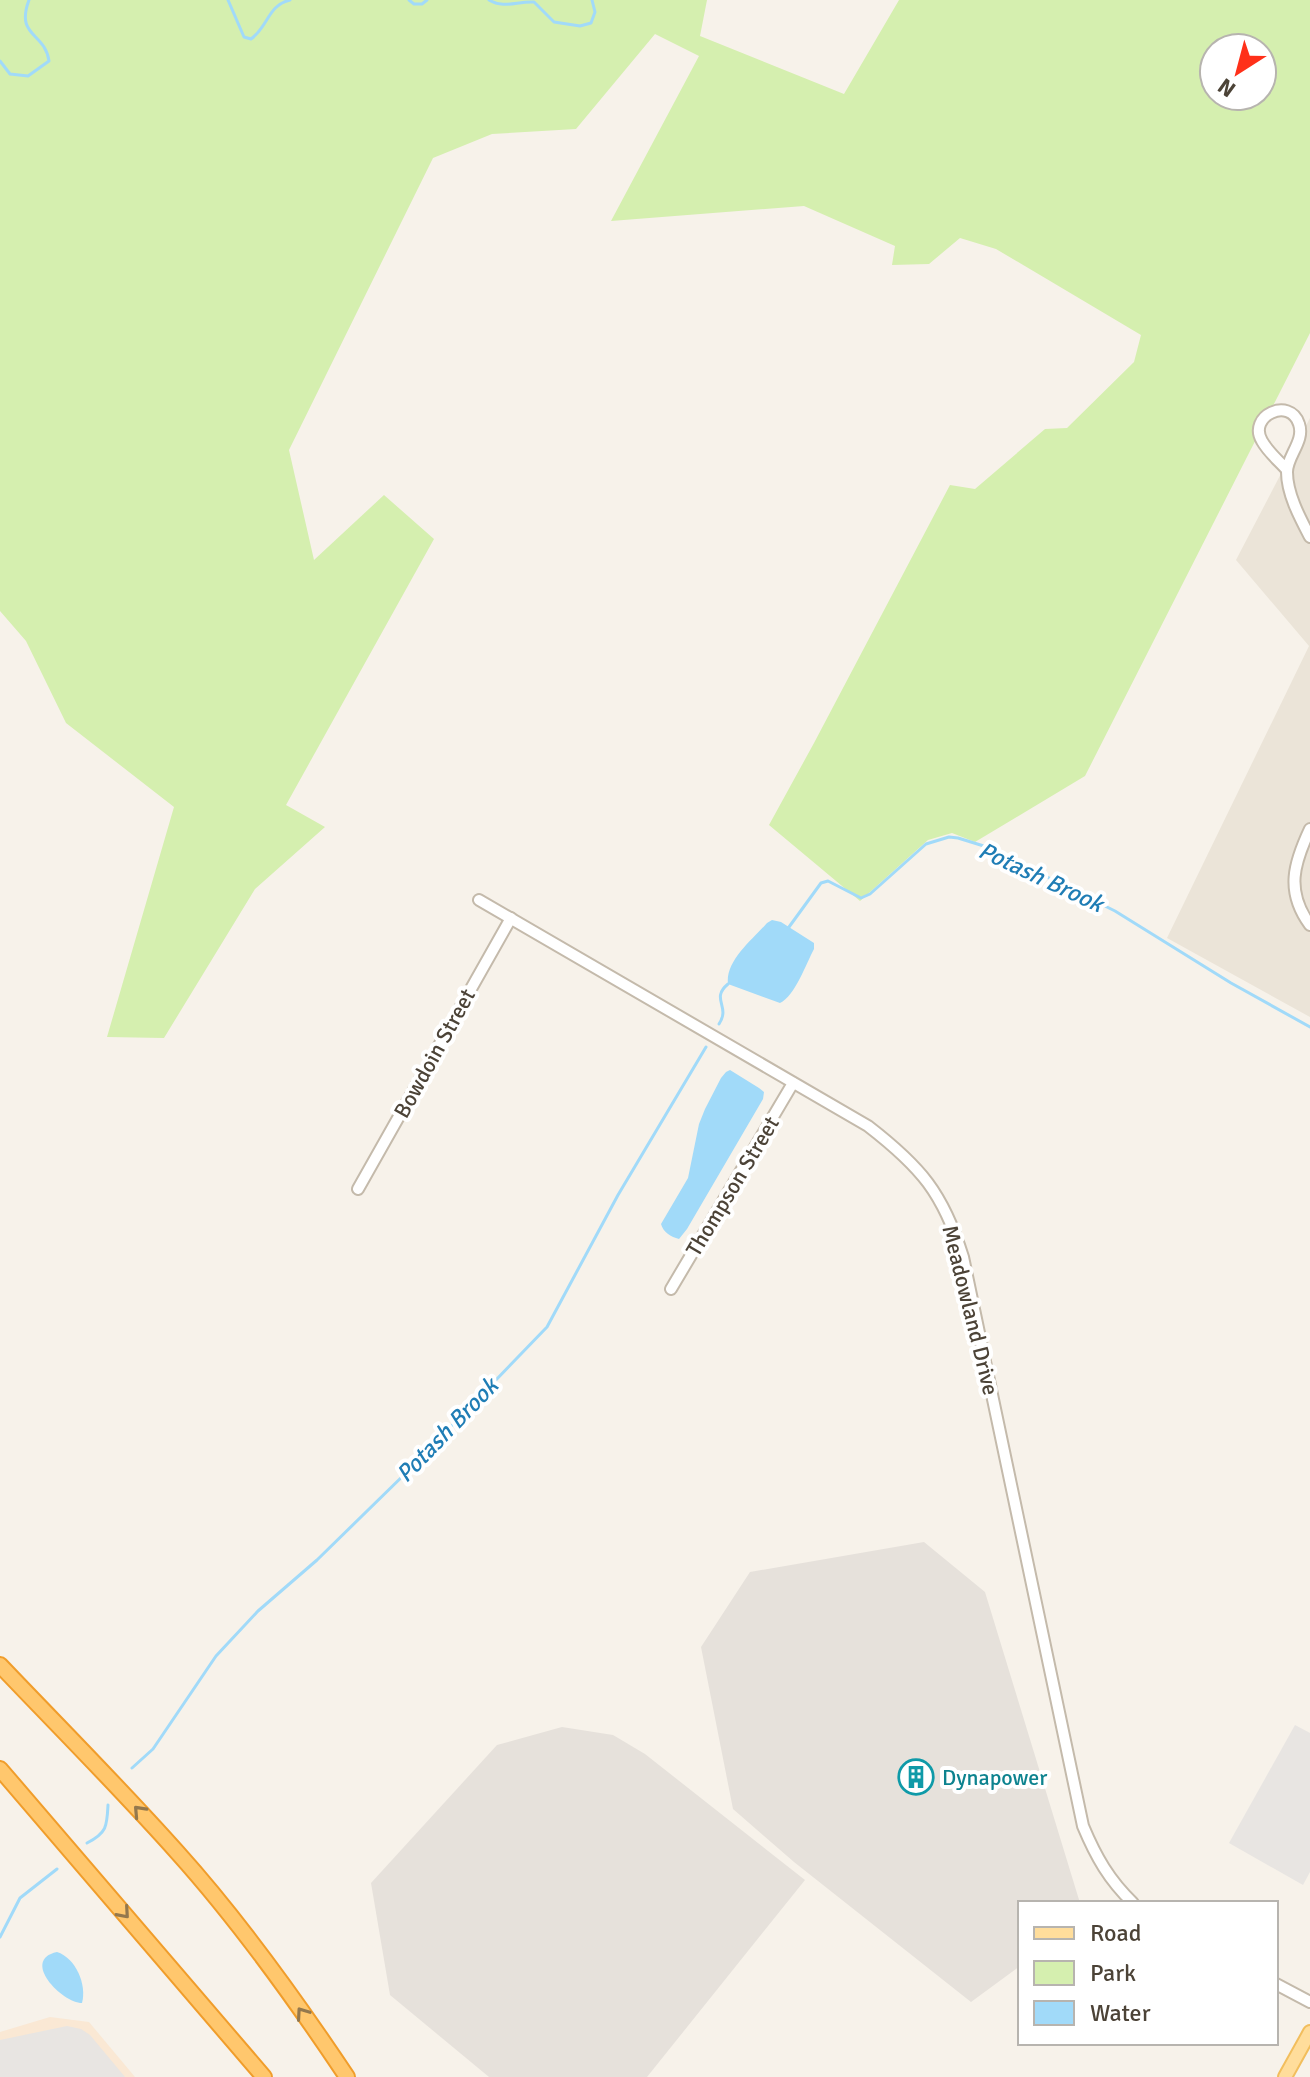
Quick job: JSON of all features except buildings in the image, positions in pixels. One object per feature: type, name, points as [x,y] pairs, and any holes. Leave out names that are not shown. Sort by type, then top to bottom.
[{"type":"highway","points":[[0,1665],[125,1795],[221,1904],[269,1965],[347,2077]]},
{"type":"highway","points":[[0,1769],[264,2077]]},
{"type":"main road","points":[[1285,2077],[1310,2032]]},
{"type":"street","points":[[1287,470],[1300,436],[1300,426],[1290,413],[1274,411],[1262,421],[1260,437],[1287,470],[1294,505],[1310,537]]},
{"type":"street","points":[[1310,829],[1297,857],[1294,879],[1297,901],[1310,925]]},
{"type":"street","name":"Meadowland Drive","points":[[479,900],[868,1126],[899,1151],[932,1187],[955,1232],[973,1301],[1083,1826],[1106,1873],[1131,1901]]},
{"type":"street","name":"Bowdoin Street","points":[[358,1189],[511,918]]},
{"type":"street","name":"Thompson Street","points":[[671,1289],[793,1083]]},
{"type":"street","points":[[1278,1985],[1310,2002]]},
{"type":"shaded area","points":[[1310,418],[1310,1017],[1167,938],[1309,646],[1236,560]]},
{"type":"shaded area","points":[[924,1542],[985,1592],[1079,1901],[1018,1901],[1018,1967],[971,2002],[794,1862],[733,1809],[701,1647],[750,1572]]},
{"type":"shaded area","points":[[1295,1725],[1310,1733],[1310,1872],[1303,1885],[1229,1843]]},
{"type":"shaded area","points":[[562,1727],[613,1735],[645,1754],[805,1880],[647,2077],[489,2077],[390,1995],[371,1883],[497,1745]]},
{"type":"shaded area","points":[[50,2017],[89,2022],[135,2077],[0,2077],[0,2032]]},
{"type":"shaded area","points":[[67,2026],[90,2035],[125,2077],[0,2077],[0,2040]]},
{"type":"green space","points":[[0,0],[707,0],[700,36],[844,94],[899,0],[1310,0],[1310,333],[1085,776],[975,842],[952,833],[928,840],[860,901],[769,825],[950,485],[975,489],[1045,429],[1067,428],[1134,362],[1141,335],[996,249],[960,238],[929,264],[892,265],[895,246],[804,206],[611,221],[699,56],[655,34],[576,129],[492,134],[433,158],[289,450],[314,560],[384,495],[434,539],[286,805],[325,827],[255,889],[164,1038],[107,1037],[174,807],[66,723],[26,641],[0,611]]},
{"type":"water","points":[[772,920],[781,922],[814,943],[795,987],[780,1003],[728,984],[728,975],[735,959]]},
{"type":"water","points":[[730,1070],[764,1092],[763,1099],[679,1239],[665,1232],[661,1224],[688,1178],[705,1109],[721,1078]]},
{"type":"water","points":[[57,1952],[75,1966],[83,1988],[82,2003],[64,1996],[43,1972],[42,1963],[47,1956]]},
{"type":"waterway","points":[[0,61],[10,74],[28,76],[49,61],[42,44],[28,28],[26,12],[29,0]]},
{"type":"waterway","points":[[228,0],[244,37],[251,39],[272,11],[290,0]]},
{"type":"waterway","points":[[409,0],[414,4],[427,0]]},
{"type":"waterway","points":[[489,0],[505,4],[534,2],[554,22],[580,26],[591,23],[595,12],[592,0]]},
{"type":"waterway","name":"Potash Brook","points":[[789,927],[821,883],[828,881],[861,898],[870,894],[926,844],[949,837],[958,838],[987,847],[1115,911],[1231,983],[1310,1027]]},
{"type":"waterway","name":"Potash Brook","points":[[719,1024],[723,1012],[721,994],[728,984]]},
{"type":"waterway","name":"Potash Brook","points":[[132,1768],[153,1749],[216,1656],[258,1611],[317,1560],[411,1468],[547,1327],[618,1195],[706,1047]]},
{"type":"waterway","name":"Potash Brook","points":[[87,1843],[105,1828],[108,1805]]},
{"type":"waterway","name":"Potash Brook","points":[[0,1937],[20,1898],[57,1869]]},
{"type":"place","name":"Dynapower","points":[[916,1777]]}]
